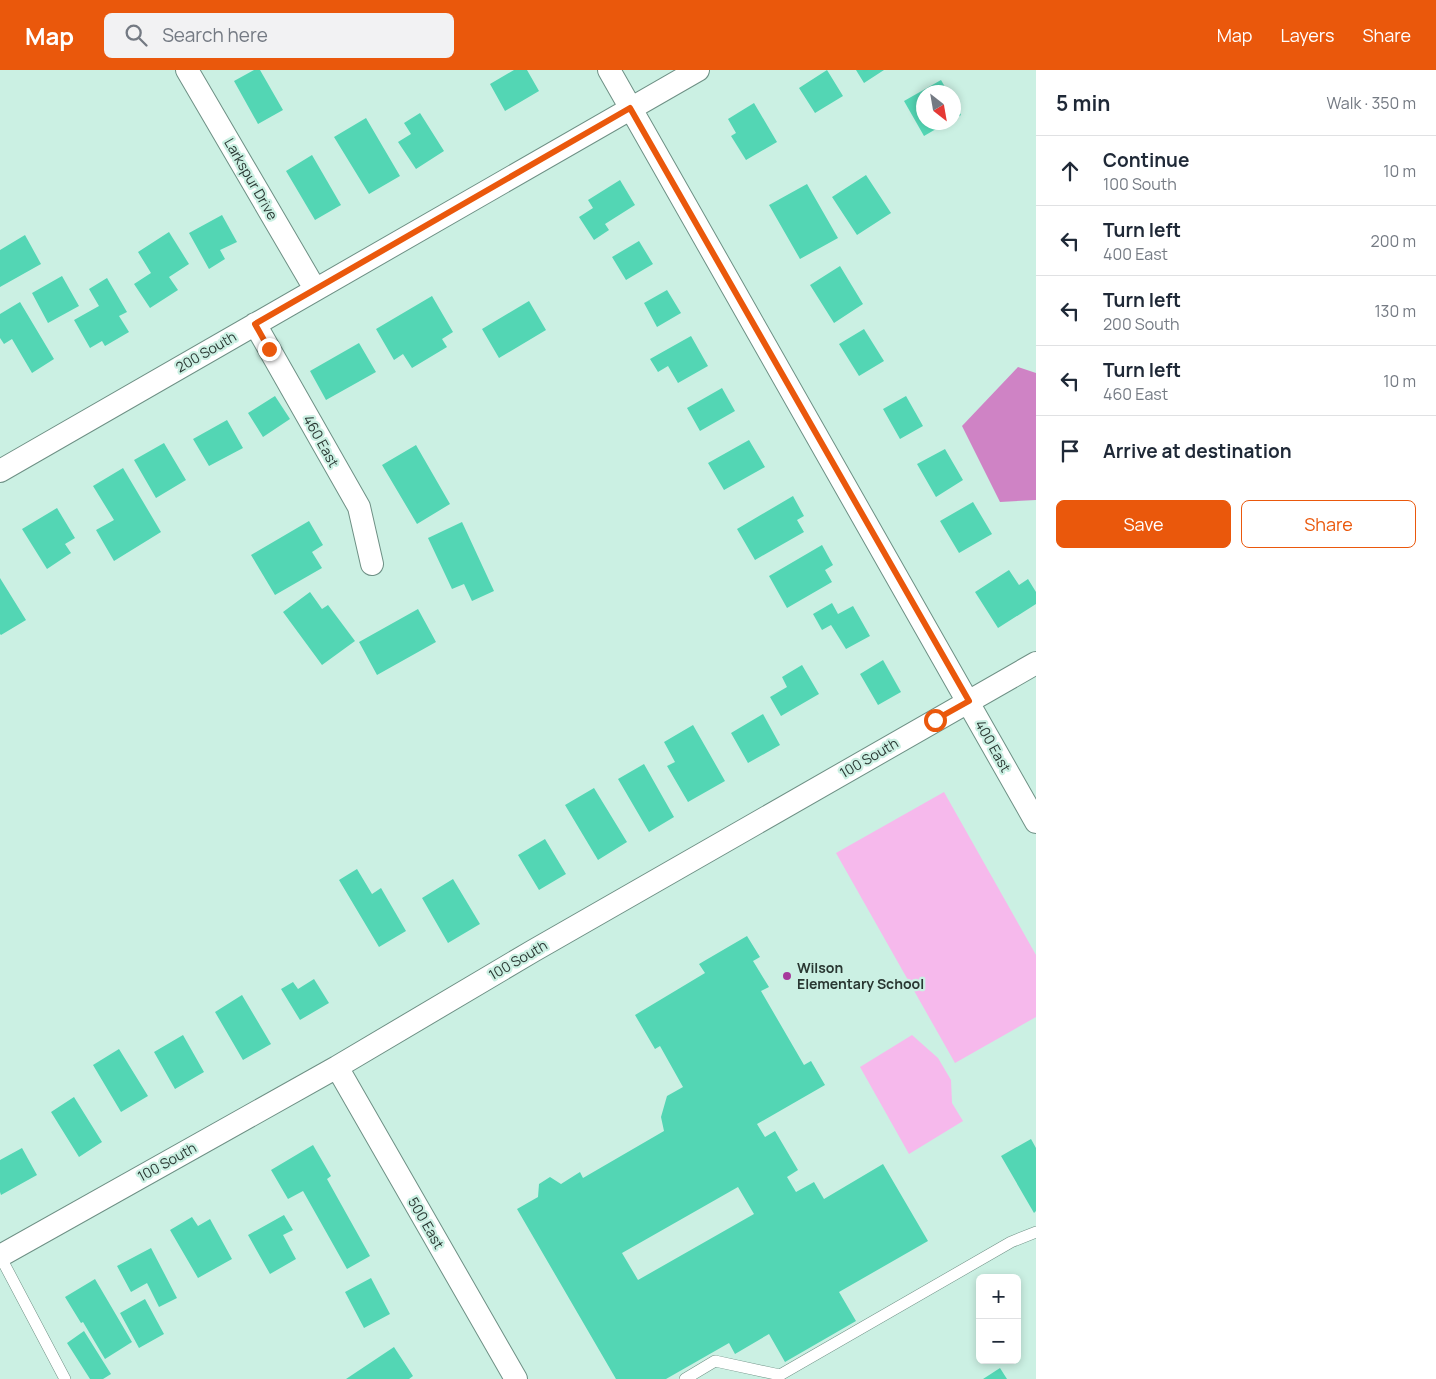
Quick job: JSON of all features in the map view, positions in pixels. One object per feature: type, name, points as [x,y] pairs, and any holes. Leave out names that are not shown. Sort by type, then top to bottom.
[{"type":"street","name":"Larkspur Drive","points":[[187,70],[315,289]]},
{"type":"street","name":"400 East","points":[[609,70],[1036,822]]},
{"type":"street","name":"200 South","points":[[1,470],[698,70]]},
{"type":"street","name":"460 East","points":[[255,324],[359,507],[372,564]]},
{"type":"street","name":"100 South","points":[[0,1256],[337,1067],[534,951],[1036,664]]},
{"type":"street","name":"500 East","points":[[337,1067],[516,1379]]},
{"type":"lane","points":[[685,1379],[715,1361],[780,1374],[1011,1242],[1036,1232]]},
{"type":"lane","points":[[0,1256],[65,1379]]},
{"type":"shaded area","points":[[1018,367],[1036,373],[1036,500],[1000,502],[962,426]]},
{"type":"shaded area","points":[[944,792],[1036,955],[1036,1017],[955,1063],[836,853]]},
{"type":"shaded area","points":[[912,1035],[938,1058],[951,1080],[952,1103],[963,1121],[909,1154],[860,1067]]},
{"type":"building","points":[[254,70],[260,70],[283,110],[258,124],[234,81]]},
{"type":"building","points":[[514,70],[527,70],[539,91],[505,111],[490,84]]},
{"type":"building","points":[[827,70],[843,96],[815,113],[799,88]]},
{"type":"building","points":[[856,70],[884,70],[864,83]]},
{"type":"building","points":[[941,80],[944,85],[932,85]]},
{"type":"building","points":[[916,94],[916,122],[904,101]]},
{"type":"building","points":[[754,103],[777,142],[746,160],[731,136],[736,133],[728,119]]},
{"type":"building","points":[[420,113],[444,151],[416,169],[398,142],[411,134],[404,123]]},
{"type":"building","points":[[366,118],[400,176],[369,194],[334,137]]},
{"type":"building","points":[[921,130],[934,130],[924,136]]},
{"type":"building","points":[[312,155],[341,205],[315,220],[286,171]]},
{"type":"building","points":[[866,175],[891,213],[857,235],[832,197]]},
{"type":"building","points":[[620,180],[635,205],[605,224],[609,230],[594,240],[579,217],[593,208],[588,200]]},
{"type":"building","points":[[807,184],[838,238],[800,259],[769,205]]},
{"type":"building","points":[[222,215],[237,242],[220,250],[225,259],[209,269],[189,233]]},
{"type":"building","points":[[169,232],[189,264],[169,277],[178,290],[150,308],[134,284],[151,273],[138,252]]},
{"type":"building","points":[[25,235],[41,264],[0,287],[0,250]]},
{"type":"building","points":[[639,241],[653,264],[626,280],[612,257]]},
{"type":"building","points":[[840,266],[863,304],[834,323],[810,285]]},
{"type":"building","points":[[62,276],[79,306],[48,323],[32,293]]},
{"type":"building","points":[[107,278],[127,312],[119,316],[129,332],[105,346],[102,341],[90,348],[74,320],[99,306],[89,289]]},
{"type":"building","points":[[667,290],[681,313],[657,327],[644,303]]},
{"type":"building","points":[[432,296],[453,332],[442,339],[447,347],[412,368],[403,354],[394,360],[376,329]]},
{"type":"building","points":[[529,301],[546,330],[499,358],[482,329]]},
{"type":"building","points":[[20,302],[54,359],[32,373],[12,339],[4,344],[0,338],[0,314]]},
{"type":"building","points":[[864,329],[884,361],[859,376],[839,344]]},
{"type":"building","points":[[691,336],[708,366],[678,383],[668,366],[658,372],[650,359]]},
{"type":"building","points":[[359,343],[376,372],[326,400],[310,371]]},
{"type":"building","points":[[722,388],[735,411],[700,431],[687,408]]},
{"type":"building","points":[[275,396],[290,419],[263,437],[248,413]]},
{"type":"building","points":[[906,396],[923,426],[900,439],[883,409]]},
{"type":"building","points":[[227,420],[243,448],[209,466],[193,439]]},
{"type":"building","points":[[749,440],[765,467],[724,490],[708,463]]},
{"type":"building","points":[[164,443],[186,480],[156,498],[134,460]]},
{"type":"building","points":[[416,445],[450,504],[417,524],[382,465]]},
{"type":"building","points":[[945,449],[963,480],[936,497],[917,464]]},
{"type":"building","points":[[123,468],[161,532],[114,561],[96,530],[114,520],[93,486]]},
{"type":"building","points":[[793,496],[804,516],[797,520],[804,532],[755,560],[737,529]]},
{"type":"building","points":[[973,502],[992,534],[959,553],[940,521]]},
{"type":"building","points":[[57,508],[75,538],[65,544],[71,553],[47,569],[22,529]]},
{"type":"building","points":[[309,521],[323,545],[312,552],[322,568],[275,595],[251,555]]},
{"type":"building","points":[[462,522],[494,591],[472,601],[464,584],[452,589],[428,538]]},
{"type":"building","points":[[822,545],[833,565],[825,570],[832,582],[787,608],[769,576]]},
{"type":"building","points":[[1009,570],[1019,585],[1028,579],[1036,592],[1036,604],[998,628],[975,592]]},
{"type":"building","points":[[0,578],[26,620],[1,635],[0,634]]},
{"type":"building","points":[[310,592],[322,609],[328,605],[355,641],[322,665],[283,612]]},
{"type":"building","points":[[832,603],[838,614],[853,606],[870,636],[846,649],[831,625],[822,630],[813,614]]},
{"type":"building","points":[[418,609],[436,642],[377,675],[359,642]]},
{"type":"building","points":[[883,660],[901,692],[878,705],[860,674]]},
{"type":"building","points":[[802,665],[819,694],[781,716],[770,697],[787,687],[782,677]]},
{"type":"building","points":[[763,714],[780,745],[748,763],[731,733]]},
{"type":"building","points":[[693,725],[725,781],[688,802],[667,766],[675,762],[664,742]]},
{"type":"building","points":[[644,764],[674,817],[649,832],[618,779]]},
{"type":"building","points":[[594,788],[627,842],[598,860],[565,805]]},
{"type":"building","points":[[545,839],[566,874],[539,890],[518,855]]},
{"type":"building","points":[[357,869],[372,894],[381,888],[406,931],[379,947],[339,880]]},
{"type":"building","points":[[453,879],[480,924],[448,943],[422,898]]},
{"type":"building","points":[[747,936],[760,957],[753,961],[769,987],[761,991],[804,1065],[811,1061],[825,1085],[757,1124],[765,1137],[775,1131],[798,1170],[787,1177],[796,1192],[814,1182],[824,1199],[883,1164],[928,1241],[839,1292],[856,1321],[785,1362],[769,1334],[735,1354],[729,1343],[666,1379],[616,1379],[517,1209],[538,1197],[539,1184],[550,1177],[561,1184],[580,1172],[583,1178],[664,1131],[661,1117],[667,1096],[683,1087],[660,1046],[655,1049],[635,1015],[705,973],[699,964]],"holes":[[[738,1187],[754,1214],[638,1280],[622,1253]]]},
{"type":"building","points":[[314,979],[329,1003],[300,1020],[281,989],[293,982],[298,989]]},
{"type":"building","points":[[242,995],[271,1044],[243,1060],[215,1012]]},
{"type":"building","points":[[183,1035],[204,1072],[175,1089],[154,1052]]},
{"type":"building","points":[[119,1049],[148,1096],[121,1112],[93,1065]]},
{"type":"building","points":[[74,1097],[102,1142],[79,1157],[51,1112]]},
{"type":"building","points":[[1031,1139],[1036,1148],[1036,1211],[1034,1213],[1001,1156]]},
{"type":"building","points":[[313,1145],[331,1176],[327,1179],[370,1256],[347,1269],[303,1191],[288,1199],[271,1170]]},
{"type":"building","points":[[22,1148],[37,1175],[1,1195],[0,1160]]},
{"type":"building","points":[[284,1215],[293,1230],[283,1235],[296,1259],[270,1274],[248,1235]]},
{"type":"building","points":[[192,1217],[198,1226],[210,1219],[232,1259],[198,1278],[170,1230]]},
{"type":"building","points":[[151,1248],[177,1298],[159,1307],[147,1283],[131,1292],[117,1266]]},
{"type":"building","points":[[371,1278],[390,1314],[364,1328],[345,1292]]},
{"type":"building","points":[[95,1279],[132,1342],[105,1359],[83,1322],[81,1323],[65,1297]]},
{"type":"building","points":[[145,1299],[164,1334],[139,1348],[120,1313]]},
{"type":"building","points":[[84,1331],[111,1374],[103,1379],[90,1379],[67,1343]]},
{"type":"building","points":[[394,1347],[413,1376],[409,1379],[346,1379]]},
{"type":"building","points":[[1000,1368],[1007,1379],[983,1379]]},
{"type":"place","name":"Wilson Elementary School","points":[[787,976]]},
{"type":"route","points":[[269,349],[255,324],[630,108],[969,701],[935,720]]}]
